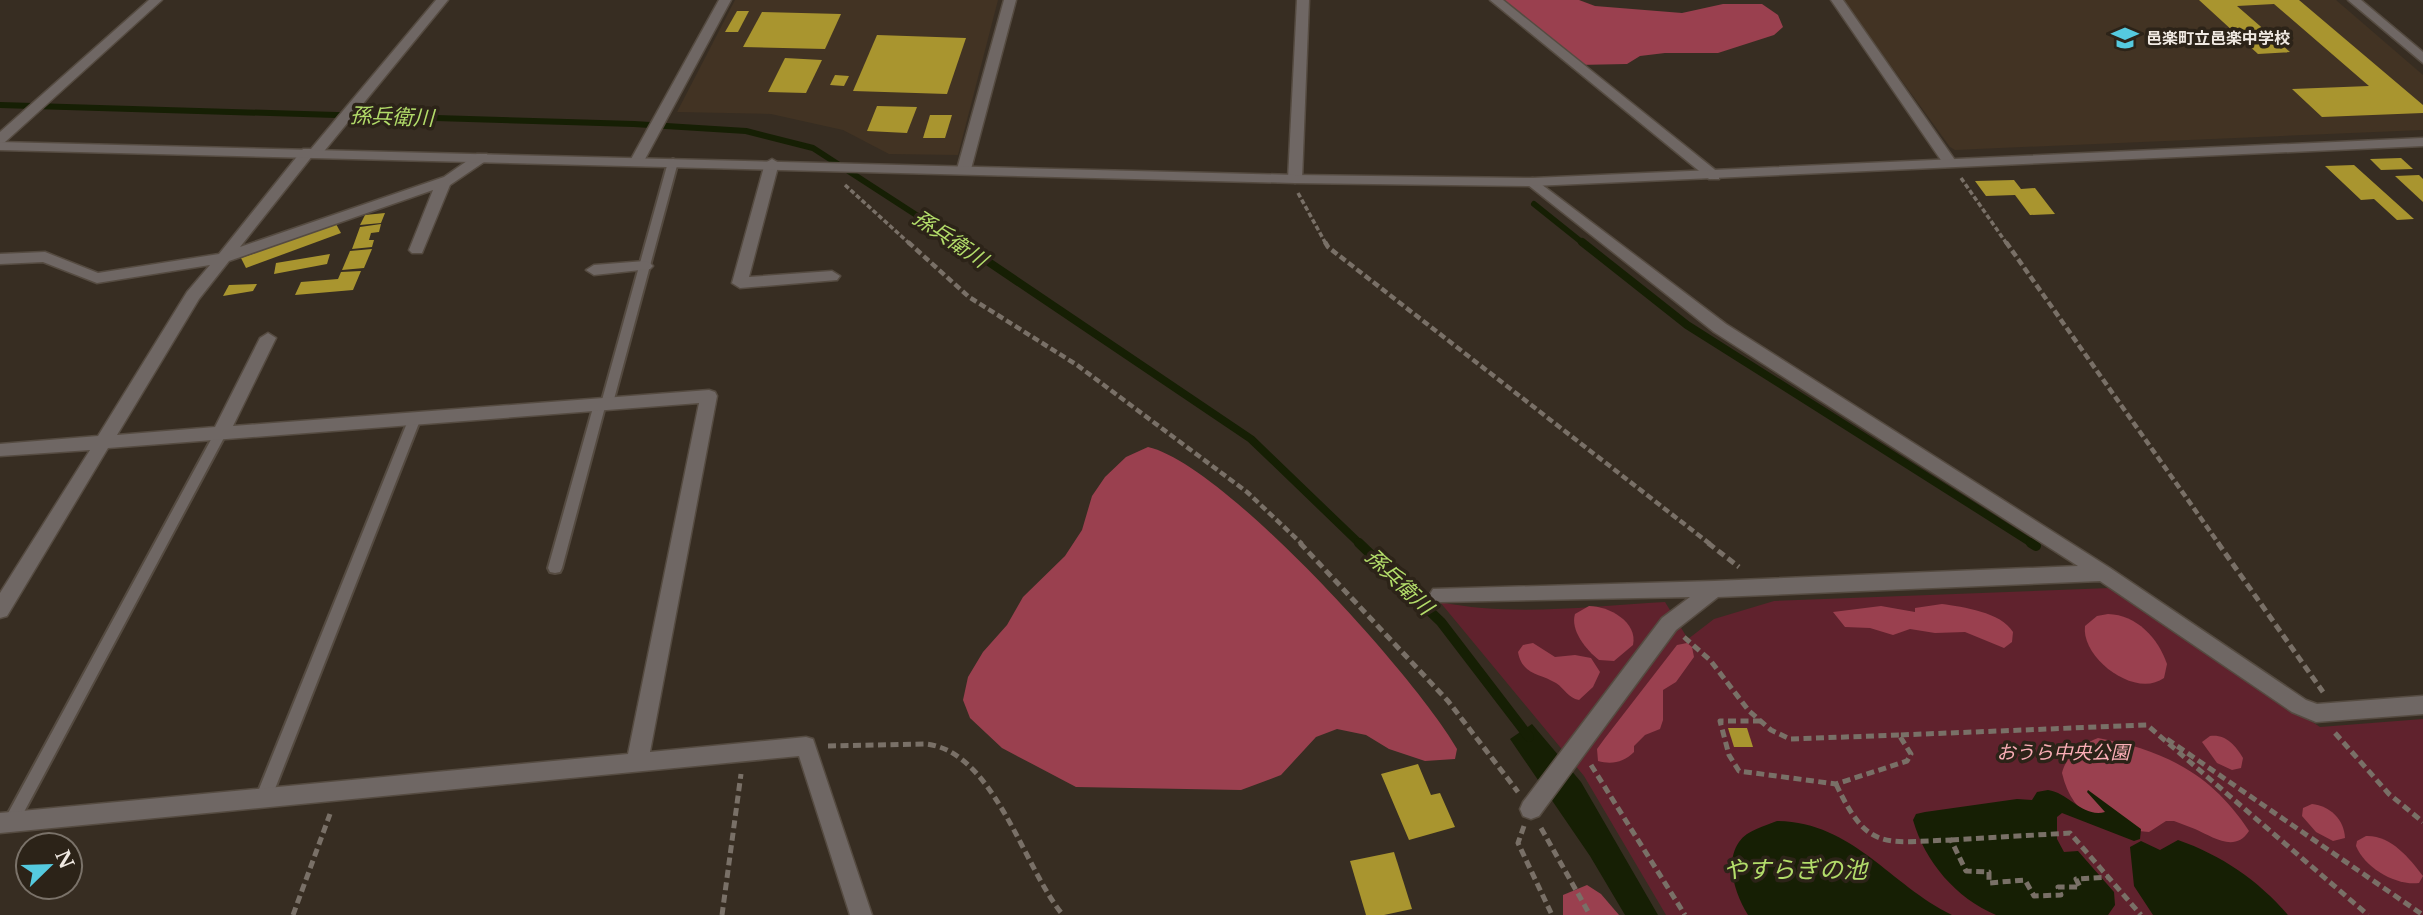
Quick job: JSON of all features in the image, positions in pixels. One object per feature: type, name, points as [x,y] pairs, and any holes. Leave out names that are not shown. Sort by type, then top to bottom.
[{"type":"street","points":[[0,139],[156,0]]},
{"type":"street","points":[[0,610],[194,296],[223,258],[442,0]]},
{"type":"street","points":[[636,161],[725,0]]},
{"type":"street","points":[[964,169],[1010,0]]},
{"type":"street","points":[[1296,179],[1303,0]]},
{"type":"street","points":[[1496,0],[1714,176]]},
{"type":"street","points":[[1836,0],[1950,163]]},
{"type":"street","points":[[2354,0],[2423,59]]},
{"type":"street","points":[[0,146],[772,163],[1296,179],[1533,182],[1714,176],[2423,142]]},
{"type":"street","points":[[0,259],[45,257],[97,278],[223,258],[444,181],[482,157]]},
{"type":"street","points":[[772,163],[740,283],[832,276]]},
{"type":"street","points":[[417,250],[444,181]]},
{"type":"street","points":[[1533,182],[1720,328],[2103,573],[2299,706],[2326,712],[2423,705]]},
{"type":"street","points":[[594,270],[645,266]]},
{"type":"street","points":[[220,434],[268,338]]},
{"type":"street","points":[[0,450],[709,396],[637,762]]},
{"type":"street","points":[[1440,594],[1714,589],[2103,573]]},
{"type":"street","points":[[1531,809],[1669,624],[1714,589]]},
{"type":"street","points":[[6,823],[806,746],[861,915]]},
{"type":"lane","points":[[555,568],[645,266],[673,162]]},
{"type":"lane","points":[[262,799],[415,418]]},
{"type":"lane","points":[[6,823],[220,434]]},
{"type":"path","points":[[1950,163],[2326,712],[2389,794],[2423,822]]},
{"type":"path","points":[[824,165],[969,296],[1077,365],[1247,492],[1317,559],[1448,701],[1531,809],[1590,915]]},
{"type":"path","points":[[1296,179],[1299,198],[1328,247],[1766,587]]},
{"type":"path","points":[[1669,624],[1710,660],[1749,711],[1790,739],[2147,725],[2423,915]]},
{"type":"path","points":[[1761,721],[1720,721],[1729,755],[1739,771],[1836,784],[1907,761],[1911,754],[1899,735]]},
{"type":"path","points":[[2147,725],[2368,915]]},
{"type":"path","points":[[806,746],[938,745],[959,754],[986,786],[1063,915]]},
{"type":"path","points":[[1575,747],[1685,915]]},
{"type":"path","points":[[722,915],[744,752]]},
{"type":"path","points":[[1836,784],[1847,809],[1861,827],[1876,839],[1886,842],[2070,834],[2141,915]]},
{"type":"path","points":[[293,915],[338,791]]},
{"type":"path","points":[[1531,809],[1518,843],[1552,915]]},
{"type":"path","points":[[1951,840],[1966,871],[1989,872],[1989,883],[2025,880],[2034,897],[2061,895],[2058,887],[2080,887],[2076,879],[2108,877]]},
{"type":"shaded area","points":[[735,0],[998,0],[958,155],[889,154],[843,130],[771,114],[677,112]]},
{"type":"shaded area","points":[[1496,0],[1579,0],[1595,6],[1682,13],[1723,4],[1762,4],[1778,15],[1783,27],[1774,35],[1718,53],[1665,53],[1640,56],[1627,64],[1577,65]]},
{"type":"shaded area","name":"邑楽町立邑楽中学校","points":[[1843,0],[2336,0],[2423,75],[2423,130],[1955,150],[1950,147]]},
{"type":"shaded area","points":[[1148,447],[1181,462],[1223,491],[1269,531],[1316,578],[1403,674],[1457,749],[1455,759],[1425,761],[1389,749],[1366,735],[1337,729],[1316,737],[1281,775],[1241,790],[1076,787],[1002,748],[970,718],[963,700],[968,677],[983,652],[1007,625],[1023,597],[1065,556],[1082,530],[1092,496],[1105,477],[1126,457]]},
{"type":"shaded area","points":[[1942,604],[1991,615],[2013,632],[2012,642],[2004,648],[1965,632],[1935,633],[1910,629],[1893,635],[1870,628],[1845,627],[1833,612],[1881,606],[1915,612],[1915,608]]},
{"type":"shaded area","points":[[1589,606],[1613,612],[1631,629],[1633,645],[1614,661],[1599,660],[1584,645],[1577,633],[1575,614]]},
{"type":"shaded area","points":[[2108,614],[2137,623],[2152,637],[2167,664],[2164,678],[2152,683],[2139,683],[2112,672],[2101,662],[2086,638],[2085,626],[2097,616]]},
{"type":"shaded area","points":[[1533,643],[1555,657],[1575,655],[1591,658],[1600,672],[1593,687],[1579,700],[1556,683],[1532,672],[1523,665],[1518,652],[1523,645]]},
{"type":"shaded area","points":[[1687,643],[1692,647],[1694,657],[1676,682],[1663,690],[1663,720],[1660,729],[1645,735],[1634,746],[1634,752],[1626,758],[1613,763],[1598,761],[1597,749],[1605,738],[1677,645]]},
{"type":"shaded area","points":[[2210,736],[2221,737],[2233,745],[2243,758],[2241,768],[2232,770],[2217,763],[2202,742]]},
{"type":"shaded area","points":[[2098,738],[2144,750],[2184,768],[2219,794],[2249,831],[2243,838],[2231,842],[2216,839],[2174,821],[2166,821],[2149,832],[2119,828],[2094,819],[2074,802],[2062,773],[2067,761],[2076,751]]},
{"type":"shaded area","points":[[2312,804],[2325,807],[2339,819],[2345,838],[2333,841],[2316,832],[2302,816],[2303,808]]},
{"type":"shaded area","points":[[2366,836],[2383,839],[2399,849],[2423,876],[2419,883],[2401,882],[2391,878],[2366,861],[2356,846],[2357,841]]},
{"type":"shaded area","points":[[1587,885],[1601,894],[1619,915],[1563,915],[1563,895]]},
{"type":"green space","name":"おうら中央公園","points":[[2110,588],[2320,727],[2423,719],[2423,915],[1666,915],[1584,776],[1440,602],[1524,610],[1665,602],[1688,639],[1714,619],[1774,601]]},
{"type":"water","points":[[1532,724],[1581,782],[1658,915],[1625,915],[1590,856],[1510,739]]},
{"type":"water","points":[[2048,790],[2090,812],[2105,812],[2088,790],[2141,829],[2140,839],[2134,841],[2062,813],[2057,817],[2057,839],[2064,852],[2078,851],[2114,892],[2115,905],[2108,915],[1996,915],[1981,908],[1955,889],[1944,877],[1925,850],[1913,820],[1916,814],[1925,812],[2017,799],[2032,800],[2037,792]]},
{"type":"water","name":"やすらぎの池","points":[[1777,821],[1804,824],[1849,843],[1909,888],[1952,915],[1748,915],[1739,899],[1733,879],[1732,860],[1735,850],[1747,834]]},
{"type":"water","points":[[2178,840],[2209,853],[2238,870],[2288,915],[2153,915],[2134,886],[2130,847],[2141,841],[2160,850]]},
{"type":"building","points":[[2199,0],[2299,0],[2423,105],[2423,113],[2322,117],[2292,89],[2369,86],[2274,4],[2237,6],[2290,52],[2258,54]]},
{"type":"building","points":[[737,11],[749,11],[738,32],[725,32]]},
{"type":"building","points":[[762,12],[841,14],[825,49],[743,47]]},
{"type":"building","points":[[877,35],[966,38],[947,94],[853,91]]},
{"type":"building","points":[[785,58],[822,60],[806,93],[768,92]]},
{"type":"building","points":[[835,75],[849,76],[844,86],[830,85]]},
{"type":"building","points":[[877,106],[917,107],[907,133],[867,131]]},
{"type":"building","points":[[930,115],[952,115],[945,138],[923,138]]},
{"type":"building","points":[[2401,158],[2413,169],[2381,170],[2370,159]]},
{"type":"building","points":[[2354,165],[2414,219],[2397,220],[2374,199],[2361,200],[2325,166]]},
{"type":"building","points":[[2419,175],[2423,179],[2423,202],[2395,176]]},
{"type":"building","points":[[2014,180],[2021,189],[2035,188],[2055,214],[2030,215],[2015,195],[1986,196],[1975,181]]},
{"type":"building","points":[[385,213],[381,223],[360,225],[365,215]]},
{"type":"building","points":[[336,224],[341,233],[246,268],[241,258]]},
{"type":"building","points":[[381,224],[379,232],[371,233],[369,240],[374,240],[372,247],[352,249],[360,227]]},
{"type":"building","points":[[372,249],[364,268],[342,270],[350,251]]},
{"type":"building","points":[[330,254],[327,264],[274,274],[276,263]]},
{"type":"building","points":[[361,271],[353,290],[295,295],[301,282],[338,279],[341,272]]},
{"type":"building","points":[[257,284],[253,291],[223,296],[229,285]]},
{"type":"building","points":[[1728,728],[1747,728],[1753,747],[1734,747]]},
{"type":"building","points":[[1418,764],[1431,795],[1440,793],[1455,827],[1409,840],[1381,774]]},
{"type":"building","points":[[1394,852],[1412,909],[1384,915],[1366,915],[1350,861]]},
{"type":"waterway","name":"孫兵衛川","points":[[0,105],[634,124],[746,131],[813,148],[961,244]]},
{"type":"waterway","points":[[1534,204],[1584,244]]},
{"type":"waterway","name":"孫兵衛川","points":[[959,242],[1251,439],[1360,544]]},
{"type":"waterway","points":[[1582,242],[1687,325],[2033,544]]},
{"type":"waterway","name":"孫兵衛川","points":[[1359,543],[1441,622],[1529,737]]},
{"type":"waterway","points":[[2031,543],[2036,546]]},
{"type":"place","name":"邑楽町立邑楽中学校","points":[[2125,38]]}]
